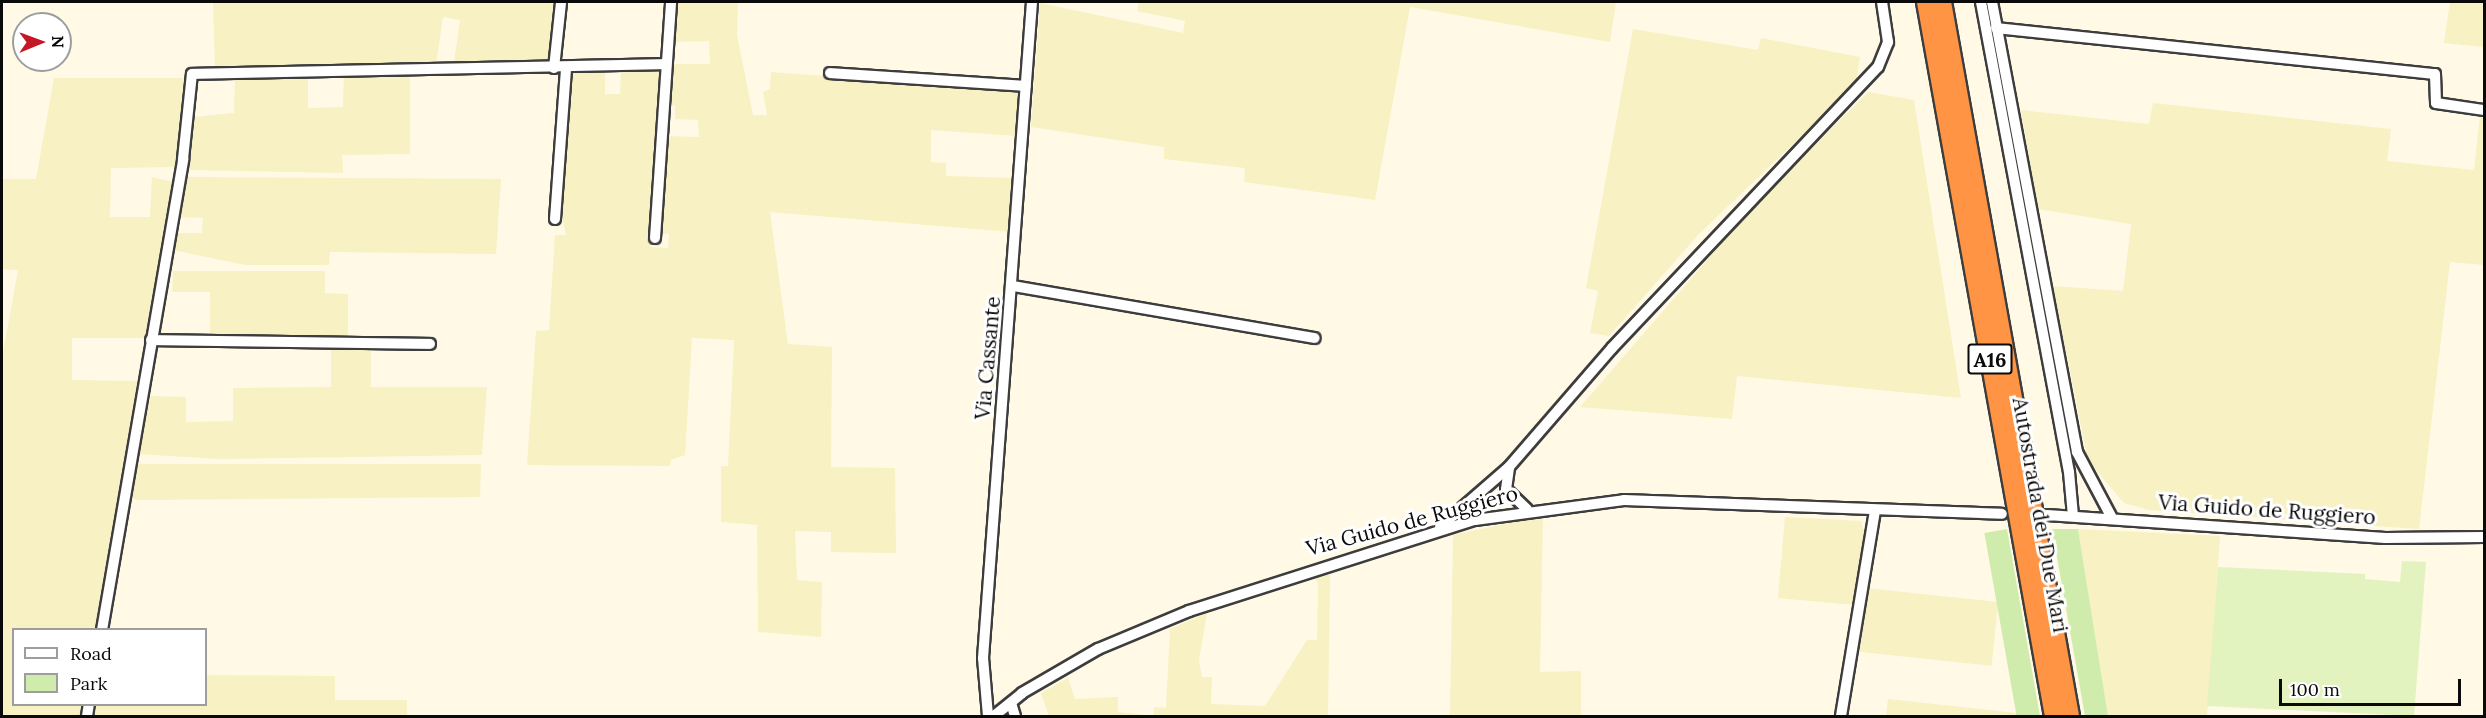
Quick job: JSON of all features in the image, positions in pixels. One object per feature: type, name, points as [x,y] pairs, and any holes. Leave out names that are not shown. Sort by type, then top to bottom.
[{"type":"highway","name":"Autostrada dei Due Mari","points":[[1926,2],[2054,717]]},
{"type":"highway","name":"Autostrada dei Due Mari","points":[[1942,2],[2070,717]]},
{"type":"street","points":[[554,68],[561,2]]},
{"type":"street","points":[[655,238],[671,2]]},
{"type":"street","name":"Via Cassante","points":[[988,717],[983,658],[1013,286],[1032,2]]},
{"type":"street","points":[[1435,531],[1509,467],[1612,348],[1878,68],[1888,42],[1882,2]]},
{"type":"street","points":[[1981,2],[2067,461],[2073,516]]},
{"type":"street","points":[[1992,2],[1995,28],[2077,452],[2112,518]]},
{"type":"street","points":[[1995,28],[2435,74],[2436,103],[2484,110]]},
{"type":"street","points":[[102,628],[183,159],[192,74],[567,68],[665,64]]},
{"type":"street","points":[[555,219],[567,68]]},
{"type":"street","points":[[830,73],[1026,86]]},
{"type":"street","points":[[1013,286],[1315,338]]},
{"type":"street","points":[[151,340],[430,344]]},
{"type":"street","points":[[1509,467],[1506,489],[1527,509]]},
{"type":"street","name":"Via Guido de Ruggiero","points":[[994,717],[1036,686],[1098,649],[1189,611],[1435,531],[1527,509],[1624,500],[2002,514]]},
{"type":"street","points":[[1841,717],[1875,511]]},
{"type":"street","name":"Via Guido de Ruggiero","points":[[2047,516],[2112,518],[2385,538],[2484,537]]},
{"type":"street","points":[[1011,703],[1015,717]]},
{"type":"shaded area","points":[[213,2],[559,2],[552,63],[454,63],[460,20],[443,17],[436,64],[215,69]]},
{"type":"shaded area","points":[[676,2],[738,2],[737,35],[753,115],[767,115],[763,92],[770,89],[771,72],[1021,91],[1017,136],[931,130],[931,162],[946,163],[946,176],[1014,178],[1011,232],[770,212],[788,344],[832,347],[831,467],[895,468],[896,553],[831,552],[831,532],[795,531],[797,580],[822,582],[821,637],[758,632],[757,525],[721,522],[721,466],[728,466],[734,340],[692,338],[685,455],[671,460],[670,466],[527,465],[536,331],[549,330],[555,235],[566,235],[561,210],[571,71],[605,71],[605,94],[620,94],[621,71],[661,71],[651,247],[668,248],[669,234],[659,234],[664,136],[699,137],[698,120],[675,119],[675,106],[666,105],[672,64],[710,64],[709,41],[673,42]]},
{"type":"shaded area","points":[[1139,2],[1616,2],[1610,42],[1410,7],[1375,200],[1244,182],[1245,168],[1164,159],[1164,147],[1031,127],[1040,3],[1183,33],[1185,21],[1137,11]]},
{"type":"shaded area","points":[[2450,2],[2484,2],[2484,47],[2444,43]]},
{"type":"shaded area","points":[[1633,29],[1758,50],[1761,38],[1860,57],[1856,84],[1699,234],[1609,336],[1590,333],[1598,291],[1586,288]]},
{"type":"shaded area","points":[[410,74],[410,154],[342,155],[343,173],[186,170],[192,117],[234,113],[235,77],[308,75],[308,108],[343,107],[344,75]]},
{"type":"shaded area","points":[[54,78],[183,78],[186,90],[176,167],[111,168],[110,217],[150,217],[152,177],[174,182],[148,338],[72,338],[72,380],[136,381],[139,385],[97,628],[12,628],[12,706],[84,706],[82,716],[2,716],[2,358],[18,270],[2,269],[2,179],[36,179]]},
{"type":"shaded area","points":[[1868,92],[1914,100],[1961,398],[1737,376],[1732,419],[1580,407],[1753,207]]},
{"type":"shaded area","points":[[2153,103],[2391,129],[2387,161],[2474,170],[2480,116],[2484,117],[2484,265],[2450,262],[2419,529],[2149,510],[2124,503],[2088,461],[2053,286],[2123,291],[2131,224],[2038,209],[2021,110],[2149,124]]},
{"type":"shaded area","points":[[186,177],[501,179],[496,254],[330,252],[329,265],[245,265],[173,250],[173,233],[202,233],[203,218],[177,217]]},
{"type":"shaded area","points":[[173,271],[325,271],[325,293],[348,294],[348,338],[210,336],[210,292],[172,292]]},
{"type":"shaded area","points":[[331,348],[371,348],[371,387],[487,387],[482,455],[220,459],[137,454],[151,396],[186,397],[186,422],[233,421],[233,388],[331,387]]},
{"type":"shaded area","points":[[136,464],[481,464],[480,497],[137,500],[129,496]]},
{"type":"shaded area","points":[[1543,516],[1540,672],[1581,671],[1581,716],[1450,716],[1453,535]]},
{"type":"shaded area","points":[[1785,517],[1861,521],[1866,539],[1854,605],[1778,598]]},
{"type":"shaded area","points":[[2078,529],[2220,536],[2207,716],[2108,716]]},
{"type":"shaded area","points":[[1321,574],[1330,575],[1328,716],[1154,716],[1154,707],[1166,708],[1170,629],[1207,613],[1199,660],[1202,677],[1212,677],[1211,704],[1265,706],[1307,640],[1317,640],[1318,583],[1313,577]]},
{"type":"shaded area","points":[[1865,588],[1998,602],[1992,666],[1858,652]]},
{"type":"shaded area","points":[[207,675],[335,676],[335,700],[407,700],[407,716],[94,716],[96,706],[207,706]]},
{"type":"shaded area","points":[[1068,678],[1075,699],[1118,697],[1118,712],[1154,716],[1049,716],[1041,693]]},
{"type":"shaded area","points":[[1888,699],[2017,713],[2018,716],[1886,716]]},
{"type":"green space","points":[[2007,529],[2040,716],[2017,716],[1984,533]]},
{"type":"green space","points":[[2052,529],[2078,529],[2108,716],[2085,716]]},
{"type":"green space","points":[[2402,561],[2426,562],[2414,716],[2207,706],[2218,567],[2365,574],[2365,579],[2400,582]]}]
